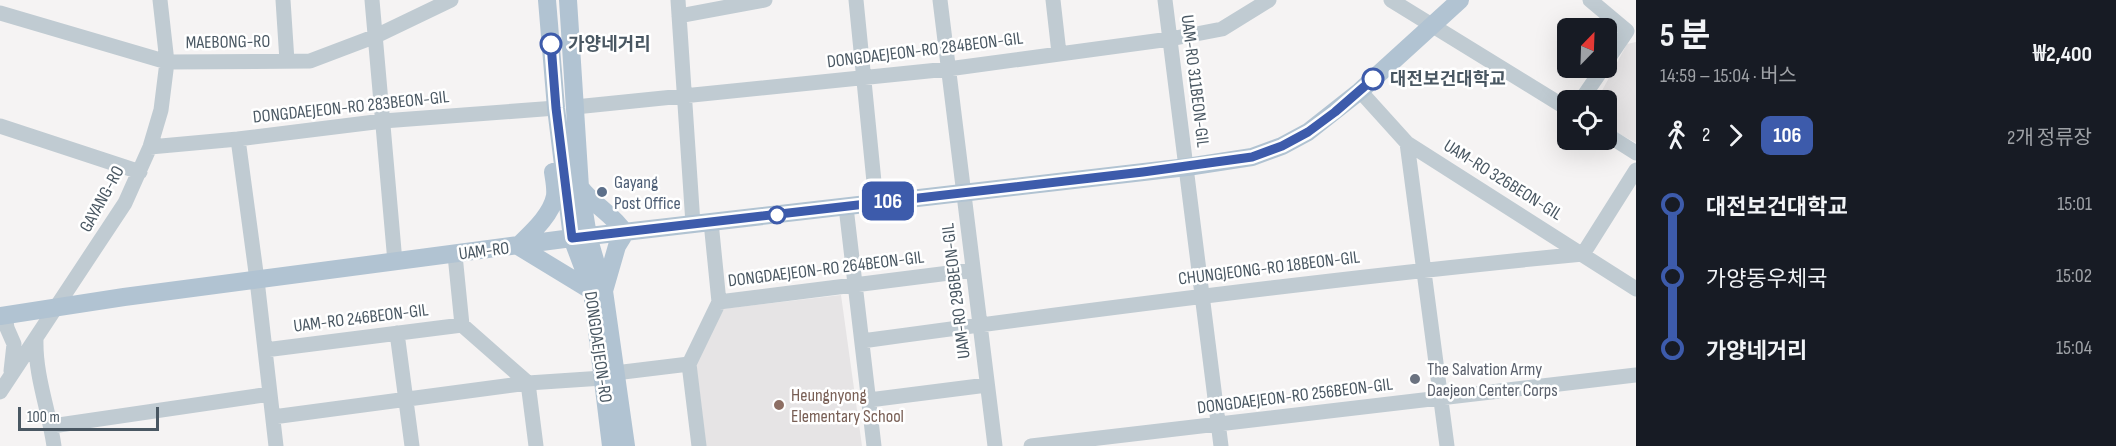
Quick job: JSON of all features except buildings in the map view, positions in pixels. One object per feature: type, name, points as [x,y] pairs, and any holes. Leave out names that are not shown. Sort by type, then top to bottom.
[{"type":"main road","name":"DONGDAEJEON-RO","points":[[547,0],[558,116],[580,237],[598,291],[609,375],[612,446]]},
{"type":"main road","name":"DONGDAEJEON-RO","points":[[568,0],[580,187],[580,237]]},
{"type":"main road","name":"UAM-RO","points":[[2,316],[124,297],[580,237],[1187,167],[1252,157],[1282,146],[1308,132],[1360,91],[1460,0]]},
{"type":"main road","points":[[558,116],[552,135],[555,196],[539,224],[518,246],[598,291],[625,233],[618,222],[589,199],[580,187]]},
{"type":"main road","name":"DONGDAEJEON-RO","points":[[609,375],[626,446]]},
{"type":"street","name":"GAYANG-RO","points":[[0,392],[124,203],[140,172],[161,110],[166,62],[160,0]]},
{"type":"street","points":[[283,0],[287,61]]},
{"type":"street","points":[[372,0],[395,262]]},
{"type":"street","name":"MAEBONG-RO","points":[[0,13],[166,62],[310,61],[376,36],[428,5],[451,0]]},
{"type":"street","points":[[678,0],[693,224]]},
{"type":"street","points":[[679,16],[765,0]]},
{"type":"street","points":[[856,0],[876,202]]},
{"type":"street","name":"UAM-RO 296BEON-GIL","points":[[940,0],[995,446]]},
{"type":"street","points":[[1053,0],[1059,53]]},
{"type":"street","name":"UAM-RO 311BEON-GIL","points":[[1165,0],[1221,446]]},
{"type":"street","name":"DONGDAEJEON-RO 284BEON-GIL","points":[[575,107],[948,69],[1170,39],[1222,30],[1269,0]]},
{"type":"street","points":[[1391,0],[1557,102]]},
{"type":"street","points":[[1598,2],[1614,18]]},
{"type":"street","points":[[1617,21],[1627,31],[1617,46]]},
{"type":"street","name":"UAM-RO 326BEON-GIL","points":[[1360,91],[1407,143],[1636,289]]},
{"type":"street","name":"DONGDAEJEON-RO 283BEON-GIL","points":[[150,147],[238,140],[383,121],[558,116]]},
{"type":"street","points":[[0,126],[140,172]]},
{"type":"street","points":[[238,140],[276,446]]},
{"type":"street","points":[[1617,141],[1636,153]]},
{"type":"street","points":[[1407,143],[1447,446]]},
{"type":"street","points":[[1583,254],[1636,170]]},
{"type":"street","points":[[846,207],[874,446]]},
{"type":"street","points":[[711,222],[719,302]]},
{"type":"street","name":"CHUNGJEONG-RO 18BEON-GIL","points":[[862,341],[1203,295],[1424,269],[1583,254]]},
{"type":"street","points":[[455,255],[462,325],[528,383],[536,446]]},
{"type":"street","name":"DONGDAEJEON-RO 264BEON-GIL","points":[[689,364],[719,302],[974,270]]},
{"type":"street","points":[[2,316],[14,344],[11,374]]},
{"type":"street","name":"UAM-RO 246BEON-GIL","points":[[265,350],[462,325]]},
{"type":"street","points":[[397,333],[412,446]]},
{"type":"street","points":[[36,339],[35,358],[52,426],[54,446]]},
{"type":"street","points":[[273,417],[689,364],[699,446]]},
{"type":"street","name":"DONGDAEJEON-RO 256BEON-GIL","points":[[1031,446],[1636,375]]},
{"type":"street","points":[[869,400],[987,385]]},
{"type":"street","points":[[52,426],[270,394]]},
{"type":"shaded area","points":[[1636,42],[1636,143],[1617,133],[1617,90],[1602,90],[1609,78],[1617,78],[1617,63],[1627,44]]},
{"type":"shaded area","name":"Heungnyong Elementary School","points":[[841,295],[862,446],[706,446],[696,363],[722,309]]},
{"type":"bus line","name":"106","points":[[551,44],[556,108],[572,238],[1187,167],[1252,157],[1282,146],[1308,132],[1373,79]]},
{"type":"place","name":"가양네거리","points":[[551,44]]},
{"type":"place","name":"대전보건대학교","points":[[1373,79]]},
{"type":"place","name":"Gayang Post Office","points":[[602,192]]},
{"type":"place","name":"The Salvation Army Daejeon Center Corps","points":[[1415,379]]},
{"type":"place","name":"Heungnyong Elementary School","points":[[779,405]]}]
